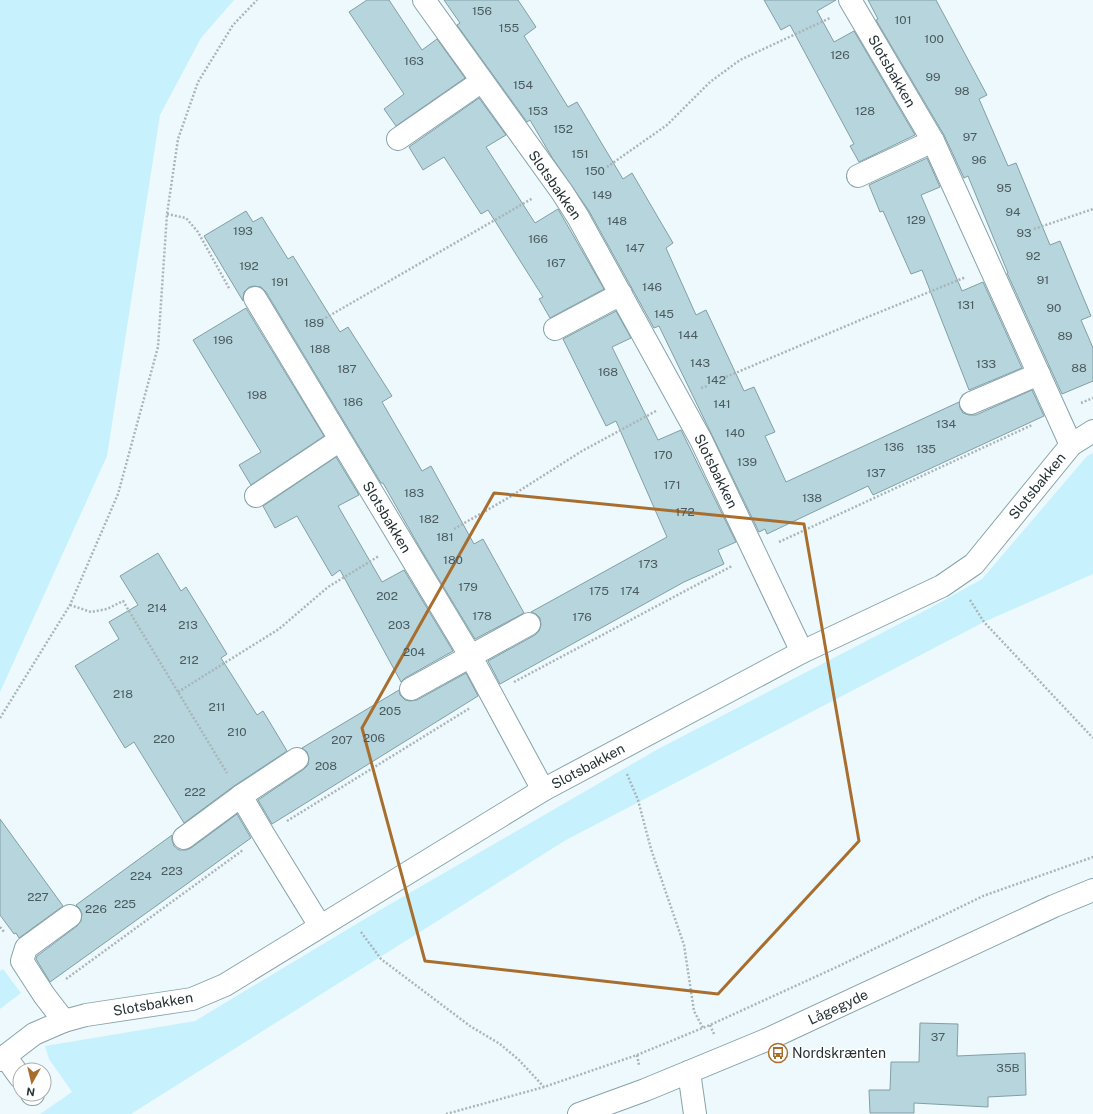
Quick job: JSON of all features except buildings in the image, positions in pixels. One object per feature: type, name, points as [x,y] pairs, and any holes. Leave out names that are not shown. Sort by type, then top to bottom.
[{"type":"street","name":"Slotsbakken","points":[[424,0],[578,217],[701,440],[802,652]]},
{"type":"street","name":"Slotsbakken","points":[[852,3],[933,141],[1071,445]]},
{"type":"street","points":[[398,139],[482,81]]},
{"type":"street","points":[[858,176],[933,141]]},
{"type":"street","points":[[555,329],[621,294]]},
{"type":"street","name":"Slotsbakken","points":[[255,298],[470,656],[543,790]]},
{"type":"street","points":[[971,403],[1039,374]]},
{"type":"street","name":"Slotsbakken","points":[[12,1069],[2,1058],[34,1034],[64,1020],[86,1015],[192,999],[225,985],[543,790],[802,652],[942,586],[974,564],[1071,445],[1093,431]]},
{"type":"street","points":[[256,496],[340,440]]},
{"type":"street","points":[[412,689],[530,624]]},
{"type":"street","points":[[184,838],[241,796],[297,759]]},
{"type":"street","points":[[241,796],[320,926]]},
{"type":"street","name":"Lågegyde","points":[[579,1114],[645,1090],[766,1040],[1054,906],[1093,890]]},
{"type":"street","points":[[64,1020],[44,995],[22,961],[26,948],[70,916]]},
{"type":"street","points":[[689,1072],[695,1114]]},
{"type":"path","points":[[0,718],[70,605],[118,494],[158,347],[167,214],[178,139],[198,82],[233,25],[257,0]]},
{"type":"path","points":[[608,167],[667,125],[710,82],[740,60],[852,3]]},
{"type":"path","points":[[322,320],[556,184]]},
{"type":"path","points":[[1034,229],[1093,209]]},
{"type":"path","points":[[167,214],[186,218],[198,232],[234,296],[255,298]]},
{"type":"path","points":[[726,377],[864,318],[990,267]]},
{"type":"path","points":[[454,529],[508,498],[582,451],[678,398],[707,386]]},
{"type":"path","points":[[44,995],[264,835],[491,695],[755,554],[1057,413],[1093,398]]},
{"type":"path","points":[[178,692],[279,629],[328,587],[402,542]]},
{"type":"path","points":[[955,577],[984,622],[1093,738]]},
{"type":"path","points":[[70,605],[91,612],[107,609],[123,601],[241,796]]},
{"type":"path","points":[[617,751],[638,800],[651,848],[684,945],[694,1011],[703,1028]]},
{"type":"path","points":[[446,1114],[544,1087],[637,1055],[703,1028],[839,966],[983,896],[1093,857]]},
{"type":"path","points":[[346,910],[381,959],[470,1026],[500,1044],[519,1060],[544,1087]]},
{"type":"highlighted area","points":[[494,493],[804,524],[859,841],[718,994],[425,961],[362,728]]},
{"type":"shaded area","points":[[0,0],[234,0],[201,38],[160,115],[107,456],[0,692]]},
{"type":"shaded area","points":[[1093,453],[1093,574],[984,622],[566,840],[131,1114],[40,1114],[72,1092],[49,1059],[45,1046],[195,1021],[368,917],[658,749],[928,609],[982,579],[1087,456]]},
{"type":"shaded area","points":[[3,969],[21,993],[0,1009],[0,971]]},
{"type":"place","name":"Nordskrænten","points":[[778,1053]]}]
